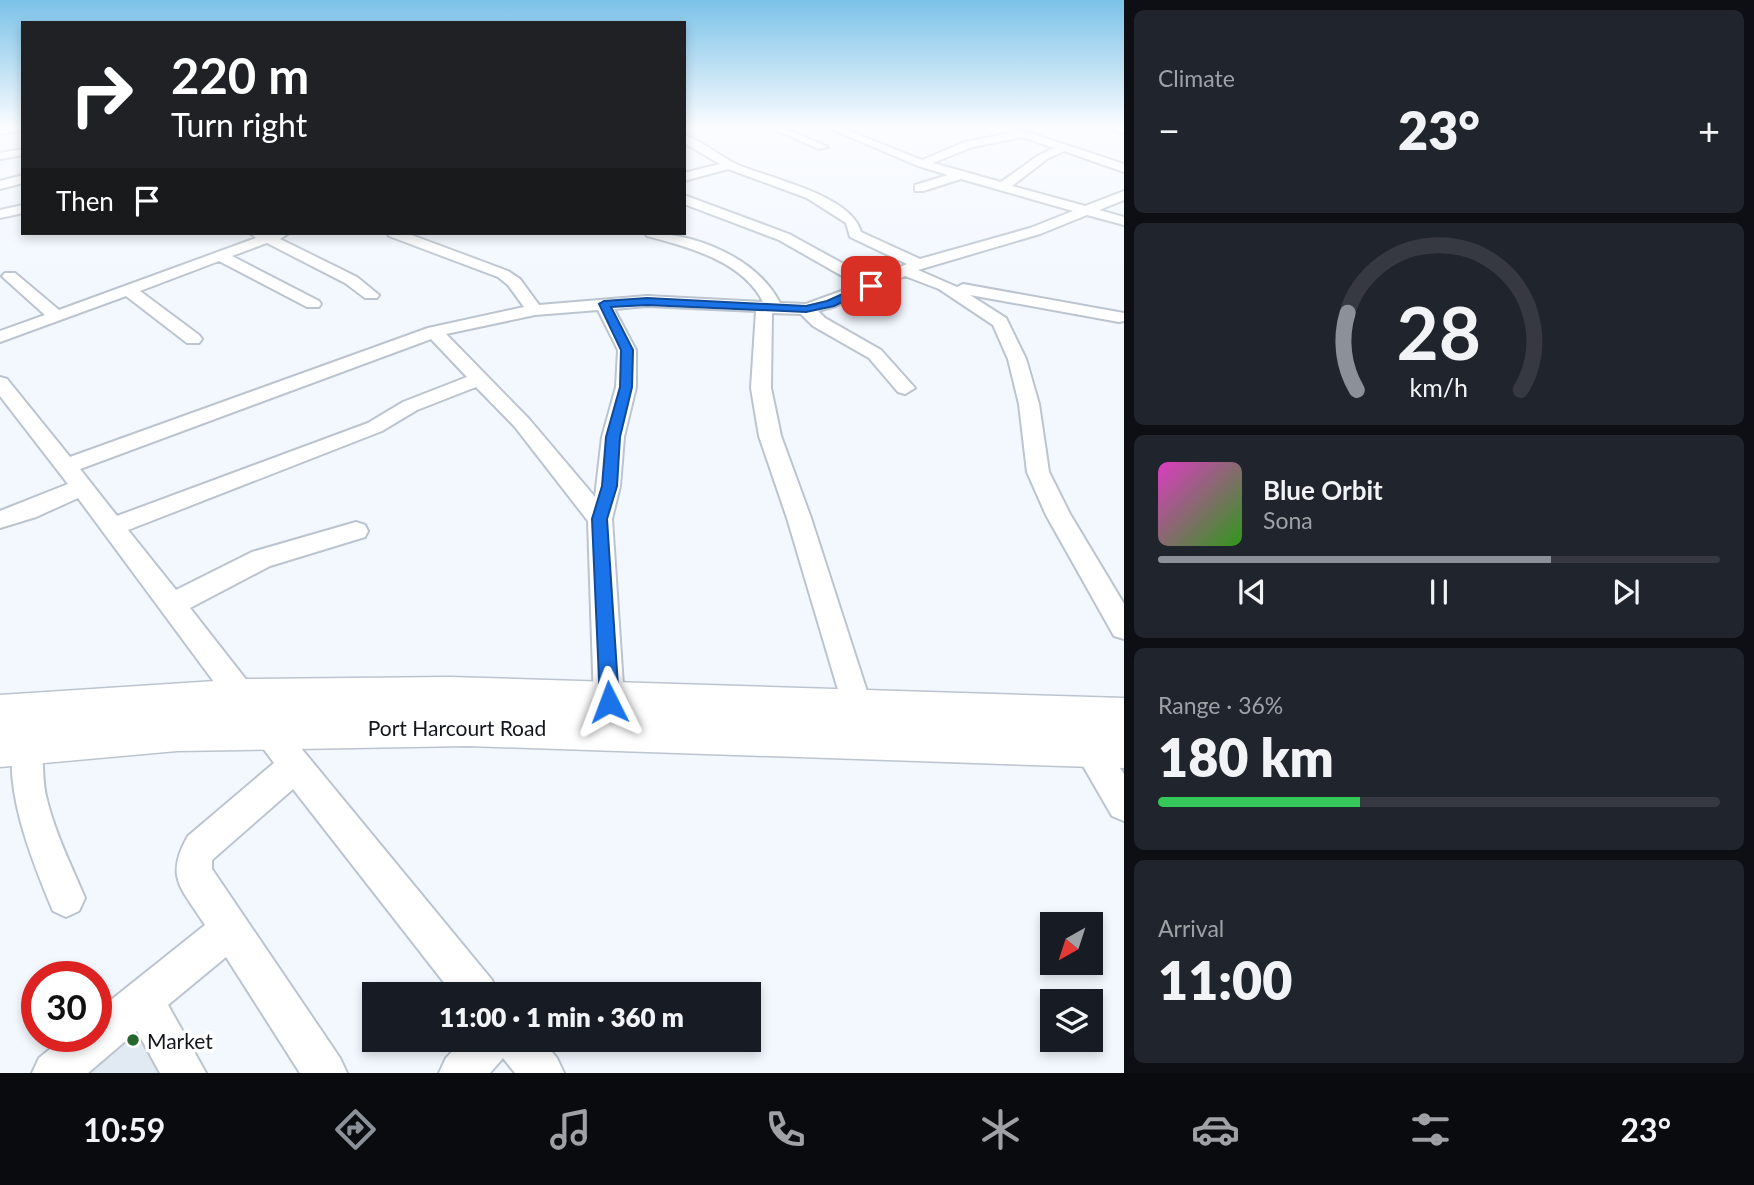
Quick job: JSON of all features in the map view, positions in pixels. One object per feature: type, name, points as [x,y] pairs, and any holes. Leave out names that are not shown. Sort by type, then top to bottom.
[{"type":"highway","name":"Port Harcourt Road","points":[[9,735],[177,730],[256,714],[450,697],[1124,719]]},
{"type":"highway","name":"Port Harcourt Road","points":[[256,714],[468,725],[1105,746]]},
{"type":"street","points":[[760,176],[811,195],[852,221],[855,234],[945,286],[1000,322],[1017,359],[1029,404],[1038,472],[1058,514],[1124,628]]},
{"type":"street","points":[[958,176],[1124,220]]},
{"type":"street","points":[[919,188],[958,176]]},
{"type":"street","points":[[1001,188],[1017,176]]},
{"type":"street","points":[[0,185],[21,180]]},
{"type":"street","points":[[66,466],[461,324],[535,310],[647,301],[806,309],[830,303],[912,267],[1035,231],[1124,195]]},
{"type":"street","points":[[686,200],[784,237],[871,286]]},
{"type":"street","points":[[0,214],[21,209]]},
{"type":"street","points":[[399,235],[503,274],[514,282],[535,310]]},
{"type":"street","points":[[658,235],[704,250],[731,264],[762,286],[770,309],[761,388],[770,436],[799,518],[858,710]]},
{"type":"street","points":[[0,337],[220,256],[261,236],[351,280],[371,295]]},
{"type":"street","points":[[220,256],[248,273],[313,304]]},
{"type":"street","points":[[10,276],[56,316]]},
{"type":"street","points":[[945,286],[1122,319]]},
{"type":"street","points":[[128,290],[193,340]]},
{"type":"street","points":[[604,304],[627,350],[626,387],[613,437],[609,486],[600,519],[609,702]]},
{"type":"street","points":[[806,309],[819,322],[875,354],[905,388]]},
{"type":"street","points":[[434,332],[539,442],[600,519]]},
{"type":"street","points":[[113,527],[375,427],[410,406],[479,379]]},
{"type":"street","points":[[0,383],[256,714],[468,982]]},
{"type":"street","points":[[0,520],[28,511],[80,487]]},
{"type":"street","points":[[173,604],[261,559],[356,531]]},
{"type":"street","points":[[9,735],[23,770],[26,793],[66,898]]},
{"type":"street","points":[[1105,746],[1124,804]]},
{"type":"street","points":[[296,765],[200,848],[193,861],[194,875],[325,1073]]},
{"type":"street","points":[[54,1073],[230,929]]},
{"type":"street","points":[[143,1002],[184,1073]]},
{"type":"street","points":[[461,1073],[480,1052]]},
{"type":"street","points":[[525,1052],[542,1073]]},
{"type":"shaded area","name":"Market","points":[[146,1008],[181,1073],[59,1073],[87,1052],[112,1052],[112,1033]]},
{"type":"place","name":"Market","points":[[133,1040]]},
{"type":"route","points":[[609,702],[600,519],[609,486],[613,437],[626,387],[627,350],[604,304],[647,301],[806,309],[830,303],[871,286]]}]
